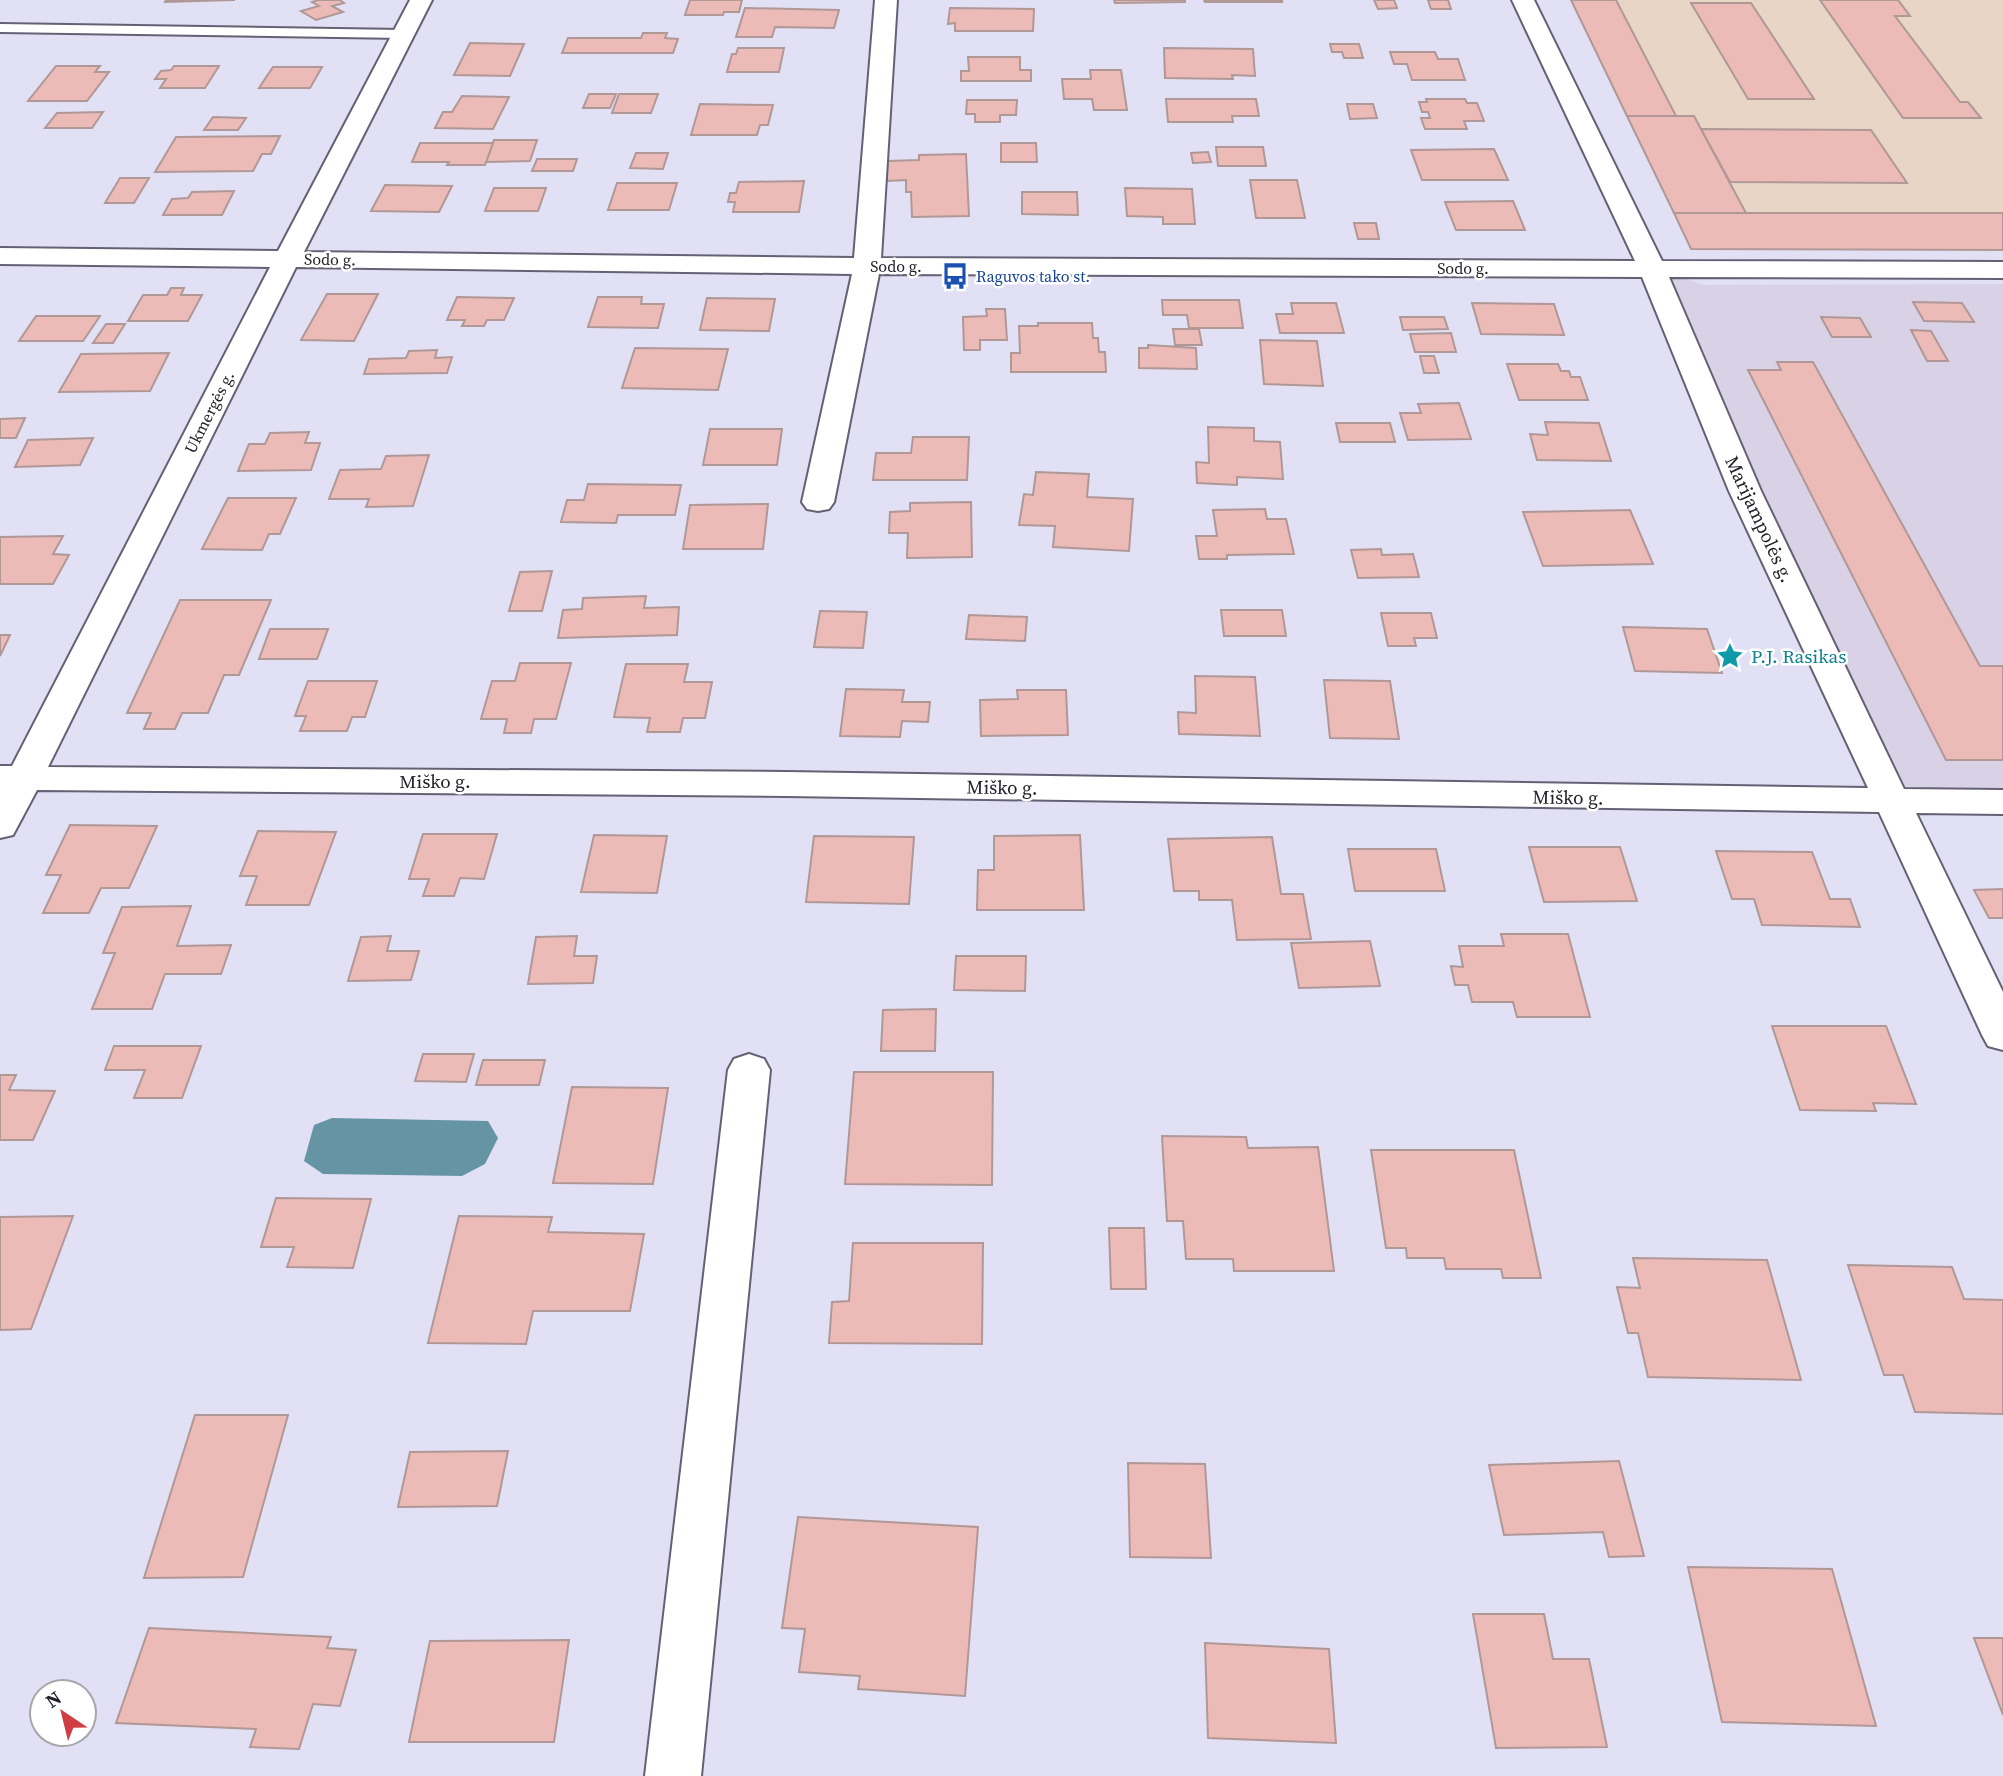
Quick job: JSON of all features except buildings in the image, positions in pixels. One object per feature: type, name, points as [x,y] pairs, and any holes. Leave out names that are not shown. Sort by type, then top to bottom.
[{"type":"street","name":"Ukmergės g.","points":[[0,826],[12,778],[421,0]]},
{"type":"street","points":[[818,502],[867,266],[886,0]]},
{"type":"street","name":"Marijampolės g.","points":[[1523,0],[1652,268],[1745,491],[2003,1035]]},
{"type":"street","name":"Sodo g.","points":[[0,256],[867,266],[2003,270]]},
{"type":"street","name":"Miško g.","points":[[12,778],[786,783],[2003,802]]},
{"type":"street","points":[[673,1776],[749,1070]]},
{"type":"lane","points":[[0,28],[403,34]]},
{"type":"shaded area","points":[[1571,0],[2003,0],[2003,250],[1691,249]]},
{"type":"shaded area","points":[[1652,268],[1704,285],[2003,284],[2003,802],[1894,802]]},
{"type":"water","points":[[332,1118],[488,1121],[498,1138],[485,1164],[462,1176],[323,1174],[304,1161],[314,1125]]},
{"type":"place","name":"Raguvos tako st.","points":[[955,276]]},
{"type":"place","name":"P.J. Rasikas","points":[[1730,656]]}]
